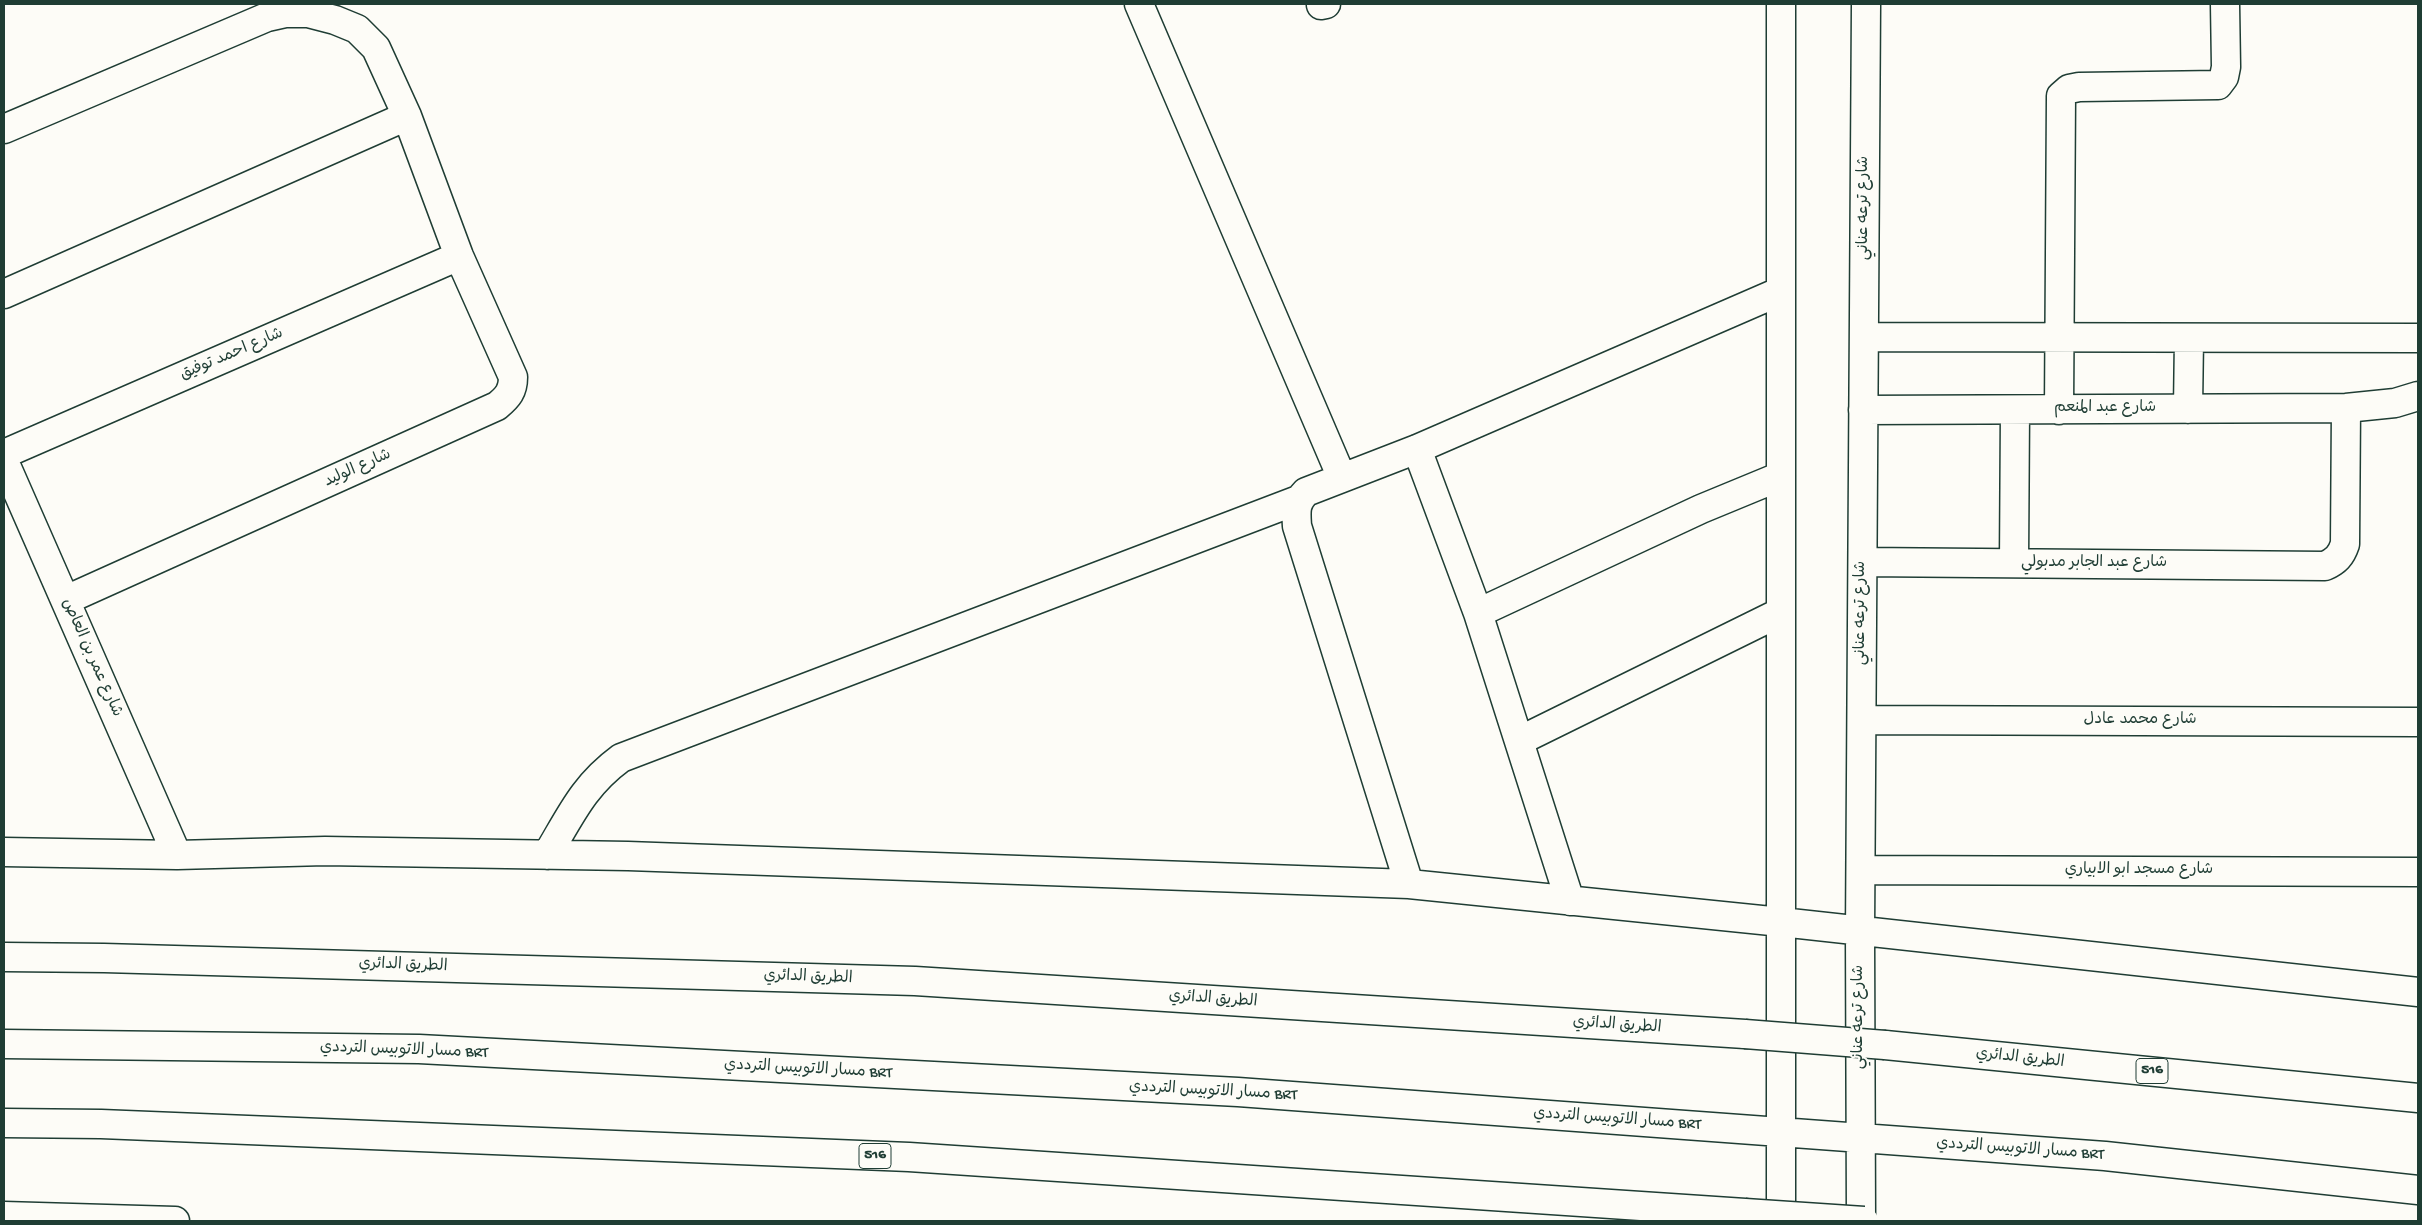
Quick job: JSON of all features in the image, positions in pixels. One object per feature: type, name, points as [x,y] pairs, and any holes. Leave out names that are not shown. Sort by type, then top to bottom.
[{"type":"main road","points":[[1139,4],[1342,478]]},
{"type":"main road","points":[[1780,4],[1781,1221]]},
{"type":"main road","name":"شارع ترعه عناني","points":[[1863,1221],[1860,932],[1866,4]]},
{"type":"main road","points":[[2059,410],[2061,96],[2069,89],[2078,88],[2218,85],[2224,77],[2226,67],[2225,4]]},
{"type":"main road","name":"شارع الوليد","points":[[4,129],[267,17],[285,13],[308,13],[335,20],[357,29],[376,48],[407,116],[459,256],[512,377],[513,389],[507,398],[497,406],[66,600]]},
{"type":"main road","points":[[4,294],[407,116]]},
{"type":"main road","name":"شارع احمد توفيق","points":[[4,454],[459,256]]},
{"type":"main road","points":[[547,855],[586,790],[600,773],[621,758],[1298,500],[1306,492],[1417,449],[1780,291]]},
{"type":"main road","points":[[1864,337],[2418,338]]},
{"type":"main road","points":[[2188,409],[2189,338]]},
{"type":"main road","name":"شارع عبد المنعم","points":[[1863,410],[2346,408],[2395,403],[2418,396]]},
{"type":"main road","name":"شارع عبد الجابر مدبولي","points":[[1863,562],[2325,566],[2335,562],[2342,554],[2345,544],[2346,408]]},
{"type":"main road","points":[[2014,563],[2015,410]]},
{"type":"main road","points":[[1417,449],[1478,614],[1570,901]]},
{"type":"main road","name":"شارع عمر بن العاص","points":[[4,461],[177,855]]},
{"type":"main road","points":[[1478,614],[1701,509],[1780,476]]},
{"type":"main road","points":[[1298,500],[1296,511],[1297,526],[1408,884]]},
{"type":"main road","points":[[1519,741],[1780,612]]},
{"type":"main road","name":"شارع محمد عادل","points":[[1862,720],[2418,722]]},
{"type":"main road","points":[[4,852],[177,855],[325,851],[547,855],[1408,884],[1780,922],[2418,992]]},
{"type":"main road","name":"شارع مسجد ابو الابياري","points":[[1861,870],[2418,872]]},
{"type":"main road","name":"الطريق الدائري","points":[[4,957],[104,958],[915,981],[1746,1034],[1885,1045],[2418,1098]]},
{"type":"main road","name":"مسار الاتوبيس الترددي BRT","points":[[4,1044],[419,1049],[1238,1092],[2105,1156],[2418,1190]]},
{"type":"main road","name":"516","points":[[4,1123],[111,1125],[909,1157],[1863,1221]]},
{"type":"main road","points":[[4,1216],[174,1221]]}]
